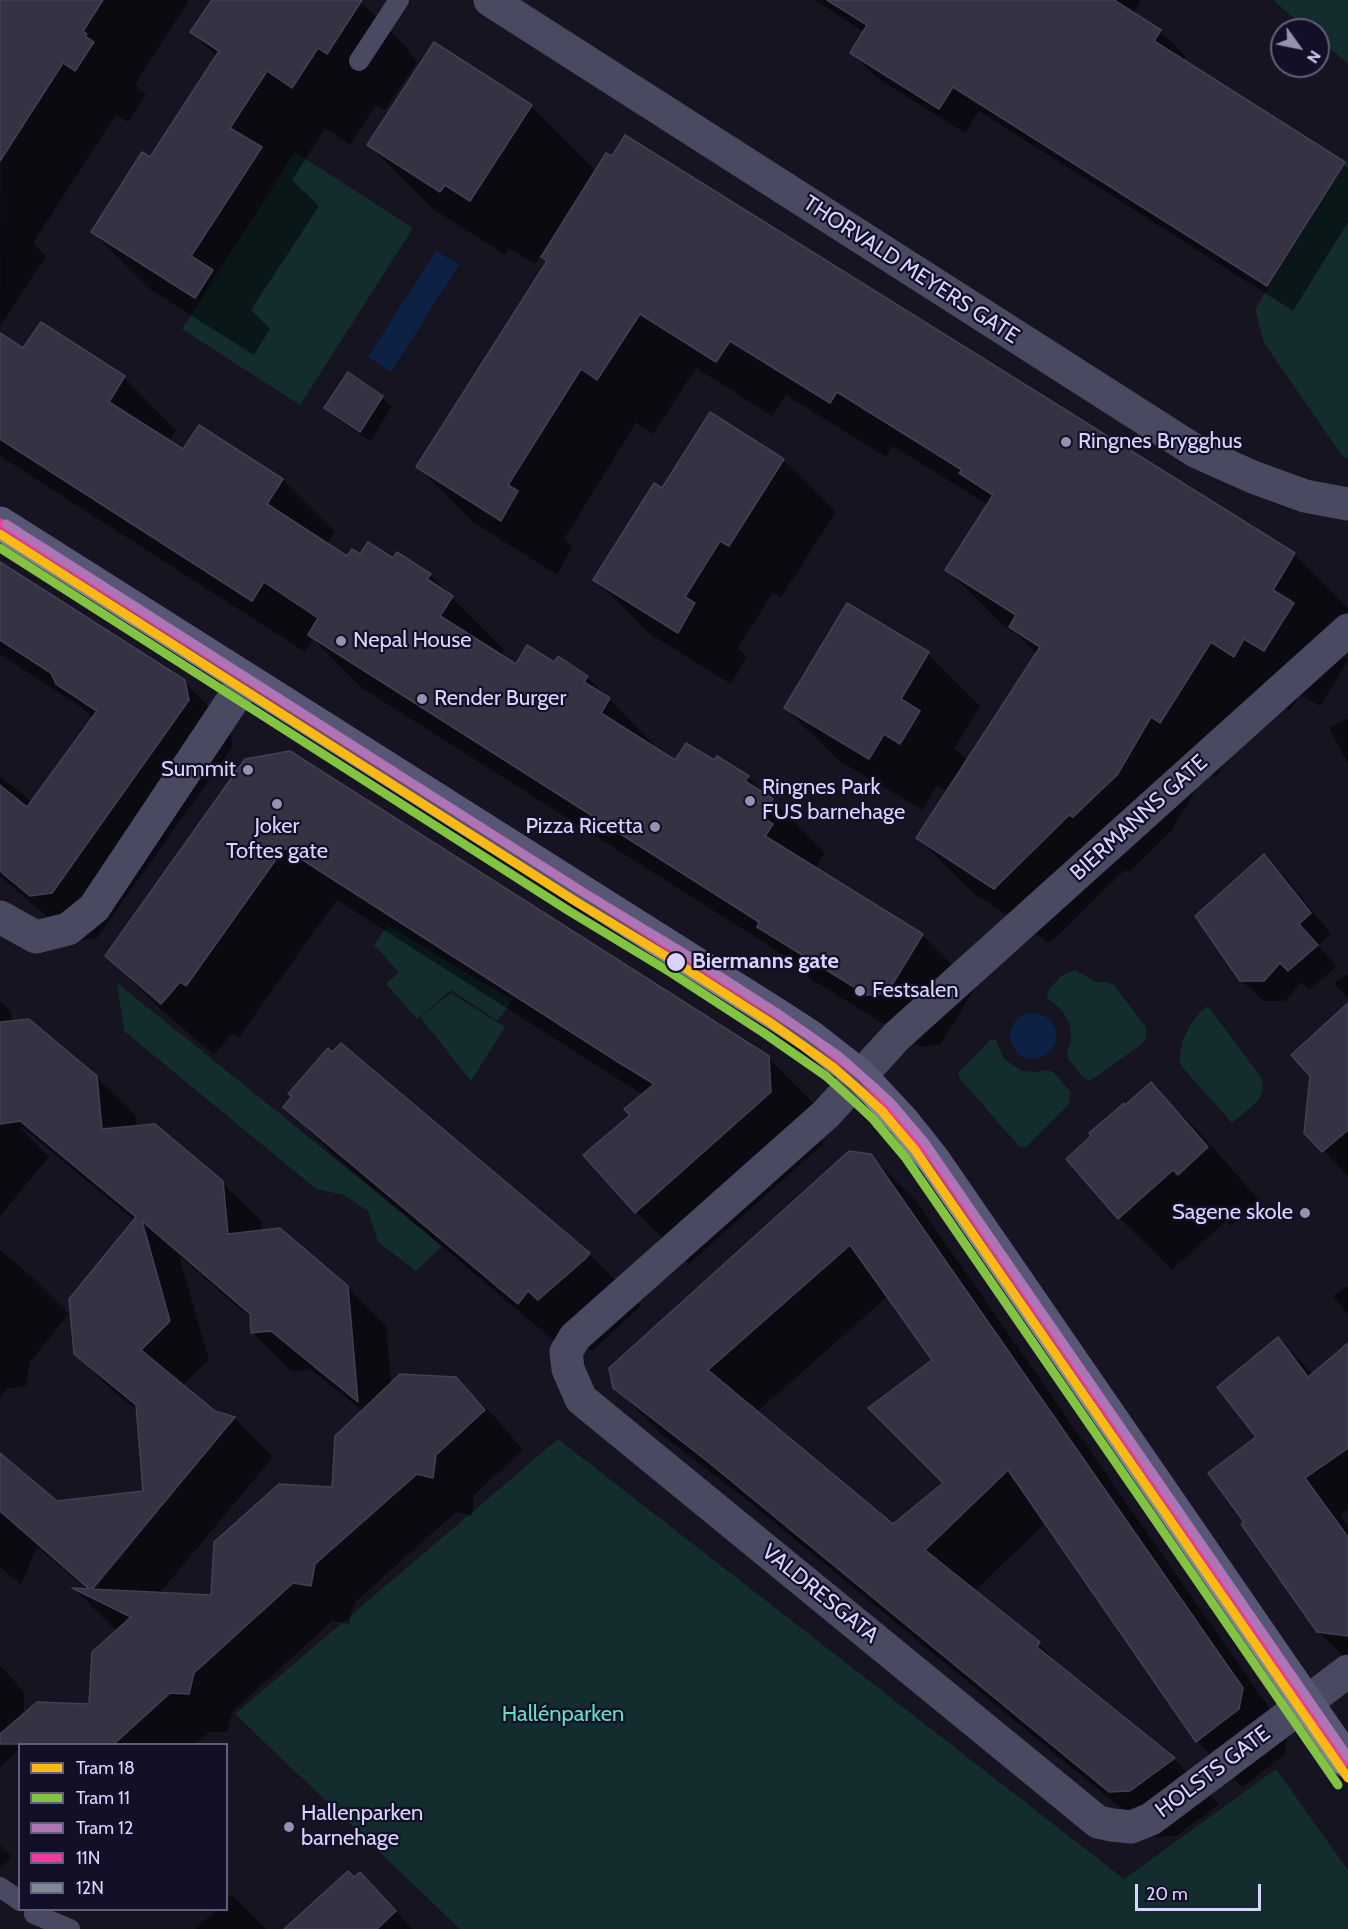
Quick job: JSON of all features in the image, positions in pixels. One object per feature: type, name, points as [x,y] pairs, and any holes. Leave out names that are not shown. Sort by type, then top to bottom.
[{"type":"main road","points":[[0,523],[787,1021],[861,1076],[903,1120],[934,1160],[1348,1762]]},
{"type":"street","name":"THORVALD MEYERS GATE","points":[[490,0],[1197,452],[1253,477],[1305,496],[1348,504]]},
{"type":"street","name":"BIERMANNS GATE","points":[[566,1352],[575,1337],[826,1114],[897,1036],[1348,630]]},
{"type":"street","points":[[0,917],[36,937],[68,929],[94,908],[246,680]]},
{"type":"street","name":"VALDRESGATA","points":[[566,1352],[568,1370],[581,1399],[1098,1822]]},
{"type":"street","name":"HOLSTS GATE","points":[[1098,1822],[1131,1827],[1151,1819],[1348,1671]]},
{"type":"lane","points":[[359,61],[399,0]]},
{"type":"lane","points":[[0,1887],[18,1900]]},
{"type":"lane","points":[[31,1911],[51,1929]]},
{"type":"lane","points":[[34,1911],[70,1929]]},
{"type":"green space","points":[[1273,0],[1348,0],[1348,64],[1330,48],[1330,18],[1294,18]]},
{"type":"green space","points":[[295,152],[413,228],[300,405],[182,329]]},
{"type":"green space","points":[[1348,159],[1348,458],[1343,457],[1264,343],[1255,309]]},
{"type":"green space","points":[[387,925],[512,1000],[498,1021],[451,990],[417,1019],[386,984],[399,972],[374,945]]},
{"type":"green space","points":[[1075,970],[1096,982],[1114,985],[1146,1027],[1146,1038],[1142,1044],[1090,1081],[1082,1076],[1068,1059],[1067,1052],[1071,1041],[1070,1025],[1061,1009],[1048,999],[1047,995],[1061,976]]},
{"type":"green space","points":[[117,983],[442,1246],[416,1271],[378,1242],[368,1211],[344,1195],[316,1189],[124,1031]]},
{"type":"green space","points":[[451,993],[505,1027],[471,1081],[420,1017]]},
{"type":"green space","points":[[1208,1006],[1261,1077],[1263,1090],[1257,1102],[1232,1123],[1183,1068],[1179,1060],[1183,1040],[1191,1024]]},
{"type":"green space","points":[[991,1039],[996,1040],[1003,1057],[1012,1065],[1023,1071],[1053,1072],[1071,1092],[1069,1104],[1025,1148],[1018,1145],[960,1079],[958,1073]]},
{"type":"green space","name":"Hallénparken","points":[[558,1439],[1124,1879],[1276,1769],[1348,1870],[1348,1929],[460,1929],[235,1714]]},
{"type":"water","points":[[436,251],[459,265],[391,372],[368,357]]},
{"type":"water","points":[[1033,1013],[1042,1014],[1049,1020],[1055,1027],[1055,1045],[1049,1052],[1042,1058],[1033,1059],[1024,1058],[1017,1052],[1011,1045],[1010,1036],[1011,1027],[1017,1020],[1024,1014]]},
{"type":"building","points":[[0,0],[103,0],[83,31],[87,34],[85,36],[94,42],[75,71],[63,63],[0,161]]},
{"type":"building","points":[[212,0],[362,0],[327,54],[318,48],[292,88],[267,71],[230,128],[262,147],[191,256],[213,270],[195,298],[91,232],[142,152],[150,157],[219,51],[190,32]]},
{"type":"building","points":[[827,0],[1114,0],[1161,30],[1154,41],[1345,162],[1267,286],[953,87],[939,109],[850,53],[867,25]]},
{"type":"building","points":[[434,42],[532,105],[470,201],[445,185],[440,192],[367,145]]},
{"type":"building","points":[[625,135],[1295,553],[1273,590],[1294,603],[1264,651],[1244,639],[1234,657],[1211,642],[1160,723],[1151,717],[1117,775],[1073,817],[1069,815],[994,889],[916,838],[1040,647],[1009,627],[1016,615],[945,570],[993,495],[959,473],[962,470],[837,392],[830,403],[730,341],[716,362],[640,314],[597,380],[581,369],[508,485],[518,491],[501,521],[416,467],[547,261],[541,257],[606,153],[612,156]]},
{"type":"building","points":[[41,322],[125,376],[109,402],[183,449],[199,425],[283,479],[267,504],[347,556],[352,549],[360,554],[368,542],[393,558],[397,552],[431,574],[427,579],[453,596],[440,616],[516,664],[527,645],[554,662],[558,656],[588,676],[584,682],[610,698],[601,713],[675,760],[686,743],[714,760],[717,756],[749,776],[745,781],[773,799],[762,817],[773,824],[765,836],[923,934],[887,993],[867,995],[757,927],[759,922],[308,635],[318,618],[264,582],[252,601],[0,439],[0,333],[23,348]]},
{"type":"building","points":[[348,372],[383,396],[360,432],[324,408]]},
{"type":"building","points":[[710,412],[784,459],[729,546],[720,541],[685,597],[695,603],[678,633],[593,580],[654,483],[662,488]]},
{"type":"building","points":[[0,562],[185,680],[189,700],[52,893],[30,896],[0,871],[0,785],[27,807],[97,711],[56,684],[51,673],[0,640]]},
{"type":"building","points":[[847,603],[929,652],[901,699],[920,711],[900,744],[884,734],[869,759],[784,708]]},
{"type":"building","points":[[290,751],[769,1056],[771,1092],[635,1213],[583,1155],[630,1115],[624,1109],[654,1084],[284,848],[186,986],[180,982],[161,1004],[105,956],[245,759]]},
{"type":"building","points":[[1264,854],[1311,913],[1299,924],[1318,945],[1288,971],[1280,963],[1264,981],[1240,981],[1195,916]]},
{"type":"building","points":[[1348,1003],[1348,1130],[1322,1152],[1304,1133],[1310,1076],[1291,1055]]},
{"type":"building","points":[[29,1019],[97,1076],[102,1129],[155,1124],[223,1181],[228,1234],[280,1228],[348,1286],[358,1402],[271,1331],[251,1333],[250,1314],[142,1221],[170,1321],[141,1350],[215,1411],[235,1417],[92,1589],[211,1595],[214,1542],[279,1484],[332,1487],[335,1436],[400,1374],[456,1377],[485,1410],[436,1455],[433,1478],[417,1474],[315,1564],[311,1586],[293,1583],[194,1673],[189,1694],[170,1693],[115,1743],[0,1744],[0,1734],[37,1702],[89,1704],[92,1652],[131,1617],[72,1588],[89,1589],[0,1511],[0,1453],[57,1501],[143,1491],[136,1405],[74,1354],[69,1299],[136,1217],[20,1121],[0,1124],[0,1022]]},
{"type":"building","points":[[341,1043],[590,1253],[585,1259],[538,1300],[528,1291],[518,1304],[283,1107],[292,1096],[288,1094],[328,1048],[332,1052]]},
{"type":"building","points":[[1151,1082],[1208,1147],[1178,1175],[1173,1170],[1118,1219],[1066,1159],[1091,1136],[1089,1133]]},
{"type":"building","points":[[849,1151],[871,1154],[1243,1688],[1239,1709],[1196,1742],[1008,1470],[925,1550],[1040,1642],[1037,1647],[1175,1758],[1130,1791],[1109,1792],[707,1461],[613,1388],[609,1368]],"holes":[[[850,1245],[932,1360],[868,1408],[943,1483],[893,1524],[708,1370]]]},
{"type":"building","points":[[1278,1337],[1308,1377],[1348,1343],[1348,1448],[1305,1478],[1348,1537],[1348,1636],[1317,1632],[1241,1524],[1244,1522],[1208,1473],[1256,1437],[1217,1387]]},
{"type":"building","points":[[348,1871],[354,1877],[360,1872],[396,1911],[377,1929],[284,1929]]},
{"type":"tram line","name":"12","points":[[6,524],[581,891],[777,1013],[840,1057],[874,1087],[925,1143],[1348,1757]]},
{"type":"tram line","name":"18","points":[[0,534],[575,901],[771,1023],[833,1067],[866,1096],[915,1150],[1348,1778]]},
{"type":"tram line","name":"11","points":[[0,548],[764,1033],[826,1076],[858,1105],[905,1157],[1338,1785]]},
{"type":"transit line","name":"11N","points":[[0,523],[779,1016],[810,1036],[861,1076],[903,1121],[934,1160],[1348,1762]]},
{"type":"transit line","name":"12N","points":[[0,537],[773,1026],[853,1085],[894,1129],[924,1167],[1338,1769]]},
{"type":"place","name":"Ringnes Brygghus","points":[[1066,442]]},
{"type":"place","name":"Nepal House","points":[[341,641]]},
{"type":"place","name":"Render Burger","points":[[422,699]]},
{"type":"place","name":"Summit","points":[[248,770]]},
{"type":"place","name":"Ringnes Park FUS barnehage","points":[[750,801]]},
{"type":"place","name":"Joker Toftes gate","points":[[277,804]]},
{"type":"place","name":"Pizza Ricetta","points":[[655,827]]},
{"type":"place","name":"Biermanns gate","points":[[676,962]]},
{"type":"place","name":"Festsalen","points":[[860,991]]},
{"type":"place","name":"Sagene skole","points":[[1305,1213]]},
{"type":"place","name":"Hallenparken barnehage","points":[[289,1827]]}]
